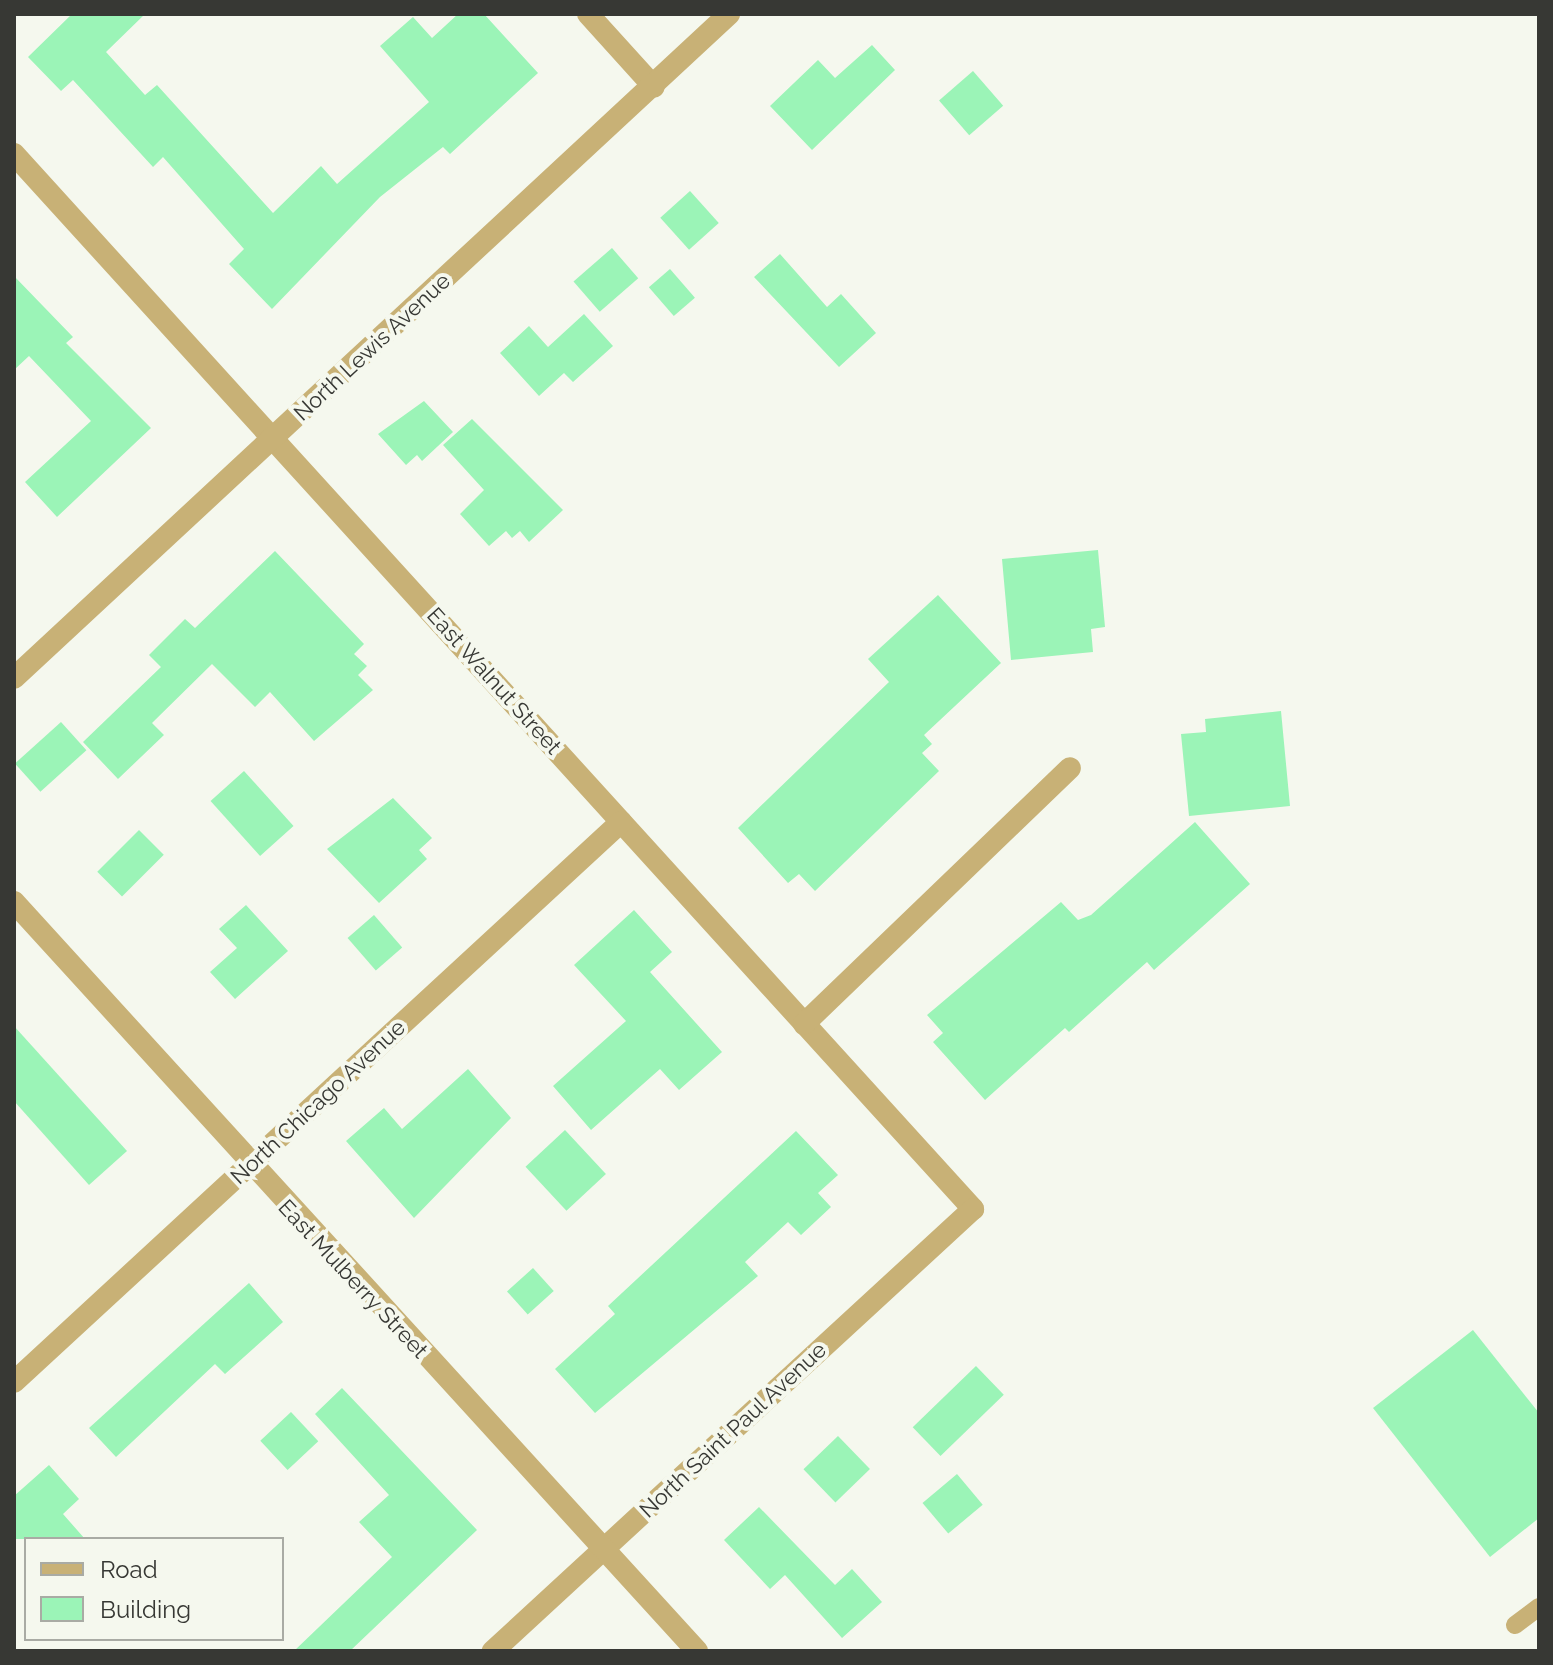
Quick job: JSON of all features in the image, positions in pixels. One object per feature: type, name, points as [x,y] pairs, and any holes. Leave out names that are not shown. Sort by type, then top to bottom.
[{"type":"street","points":[[588,14],[654,87]]},
{"type":"street","name":"North Lewis Avenue","points":[[14,678],[654,87],[729,14]]},
{"type":"street","name":"East Walnut Street","points":[[14,154],[973,1209]]},
{"type":"street","points":[[804,1024],[1070,768]]},
{"type":"street","name":"North Chicago Avenue","points":[[14,1382],[621,822]]},
{"type":"street","name":"East Mulberry Street","points":[[14,902],[249,1166],[697,1651]]},
{"type":"street","name":"North Saint Paul Avenue","points":[[493,1651],[973,1209]]},
{"type":"lane","points":[[1515,1625],[1539,1607]]},
{"type":"building","points":[[72,14],[145,14],[106,52],[145,95],[157,85],[273,213],[321,166],[337,184],[429,102],[380,46],[413,17],[432,38],[458,14],[484,14],[538,73],[450,154],[443,147],[380,197],[272,309],[229,264],[244,249],[163,157],[153,167],[73,80],[61,91],[28,57]]},
{"type":"building","points":[[872,45],[895,70],[812,150],[770,106],[818,60],[835,78]]},
{"type":"building","points":[[973,71],[1003,106],[969,135],[939,101]]},
{"type":"building","points":[[690,191],[719,223],[689,250],[660,218]]},
{"type":"building","points":[[612,248],[638,278],[600,312],[574,281]]},
{"type":"building","points":[[780,254],[827,307],[841,294],[876,333],[839,367],[754,277]]},
{"type":"building","points":[[670,269],[695,298],[674,316],[649,287]]},
{"type":"building","points":[[14,276],[73,337],[66,343],[151,428],[57,517],[25,482],[91,421],[29,356],[14,370]]},
{"type":"building","points":[[584,314],[613,346],[573,382],[564,373],[539,396],[500,353],[529,326],[548,347]]},
{"type":"building","points":[[424,401],[453,432],[422,461],[417,455],[406,465],[378,434]]},
{"type":"building","points":[[472,419],[563,510],[529,542],[520,531],[512,538],[506,531],[489,546],[460,514],[484,490],[443,445]]},
{"type":"building","points":[[1098,550],[1105,627],[1091,629],[1093,652],[1011,660],[1002,559]]},
{"type":"building","points":[[275,551],[364,644],[354,654],[367,666],[358,675],[373,690],[314,741],[270,692],[255,707],[212,664],[152,723],[164,735],[118,779],[83,742],[161,667],[149,655],[185,619],[195,628]]},
{"type":"building","points":[[938,595],[1001,663],[924,735],[932,744],[922,753],[939,771],[815,891],[799,874],[788,883],[738,828],[889,682],[868,659]]},
{"type":"building","points":[[1281,711],[1290,806],[1189,816],[1181,734],[1206,732],[1205,719]]},
{"type":"building","points":[[61,722],[86,750],[40,792],[15,763]]},
{"type":"building","points":[[244,771],[294,826],[260,856],[211,801]]},
{"type":"building","points":[[393,798],[432,838],[419,850],[427,859],[379,903],[327,849]]},
{"type":"building","points":[[1195,822],[1250,884],[1154,970],[1147,962],[1069,1032],[1065,1028],[985,1100],[933,1042],[943,1033],[927,1015],[1061,902],[1078,920],[1091,915]]},
{"type":"building","points":[[139,830],[164,855],[122,896],[97,872]]},
{"type":"building","points":[[246,905],[288,951],[235,999],[210,972],[237,948],[219,929]]},
{"type":"building","points":[[634,910],[672,952],[650,972],[722,1052],[679,1090],[660,1069],[591,1130],[553,1086],[626,1021],[574,965]]},
{"type":"building","points":[[374,915],[402,947],[376,970],[348,938]]},
{"type":"building","points":[[14,1026],[127,1151],[89,1185],[14,1101]]},
{"type":"building","points":[[468,1069],[511,1118],[414,1218],[346,1141],[384,1108],[402,1129]]},
{"type":"building","points":[[565,1130],[606,1174],[566,1211],[526,1167]]},
{"type":"building","points":[[796,1131],[838,1175],[818,1193],[831,1207],[801,1235],[788,1222],[745,1262],[758,1276],[595,1413],[555,1369],[615,1314],[608,1306]]},
{"type":"building","points":[[533,1268],[554,1291],[528,1314],[507,1291]]},
{"type":"building","points":[[249,1283],[283,1322],[225,1374],[215,1364],[116,1457],[89,1428]]},
{"type":"building","points":[[1473,1330],[1539,1413],[1539,1518],[1490,1557],[1373,1408]]},
{"type":"building","points":[[976,1366],[1004,1395],[940,1456],[913,1427]]},
{"type":"building","points":[[342,1388],[477,1530],[350,1651],[294,1651],[392,1557],[359,1522],[389,1495],[315,1414]]},
{"type":"building","points":[[291,1412],[318,1441],[288,1470],[260,1441]]},
{"type":"building","points":[[838,1436],[870,1469],[835,1502],[803,1469]]},
{"type":"building","points":[[49,1465],[79,1499],[63,1514],[83,1537],[14,1539],[14,1496]]},
{"type":"building","points":[[957,1474],[983,1505],[948,1534],[923,1503]]},
{"type":"building","points":[[759,1507],[835,1585],[852,1569],[882,1602],[842,1638],[785,1575],[770,1589],[724,1540]]}]
